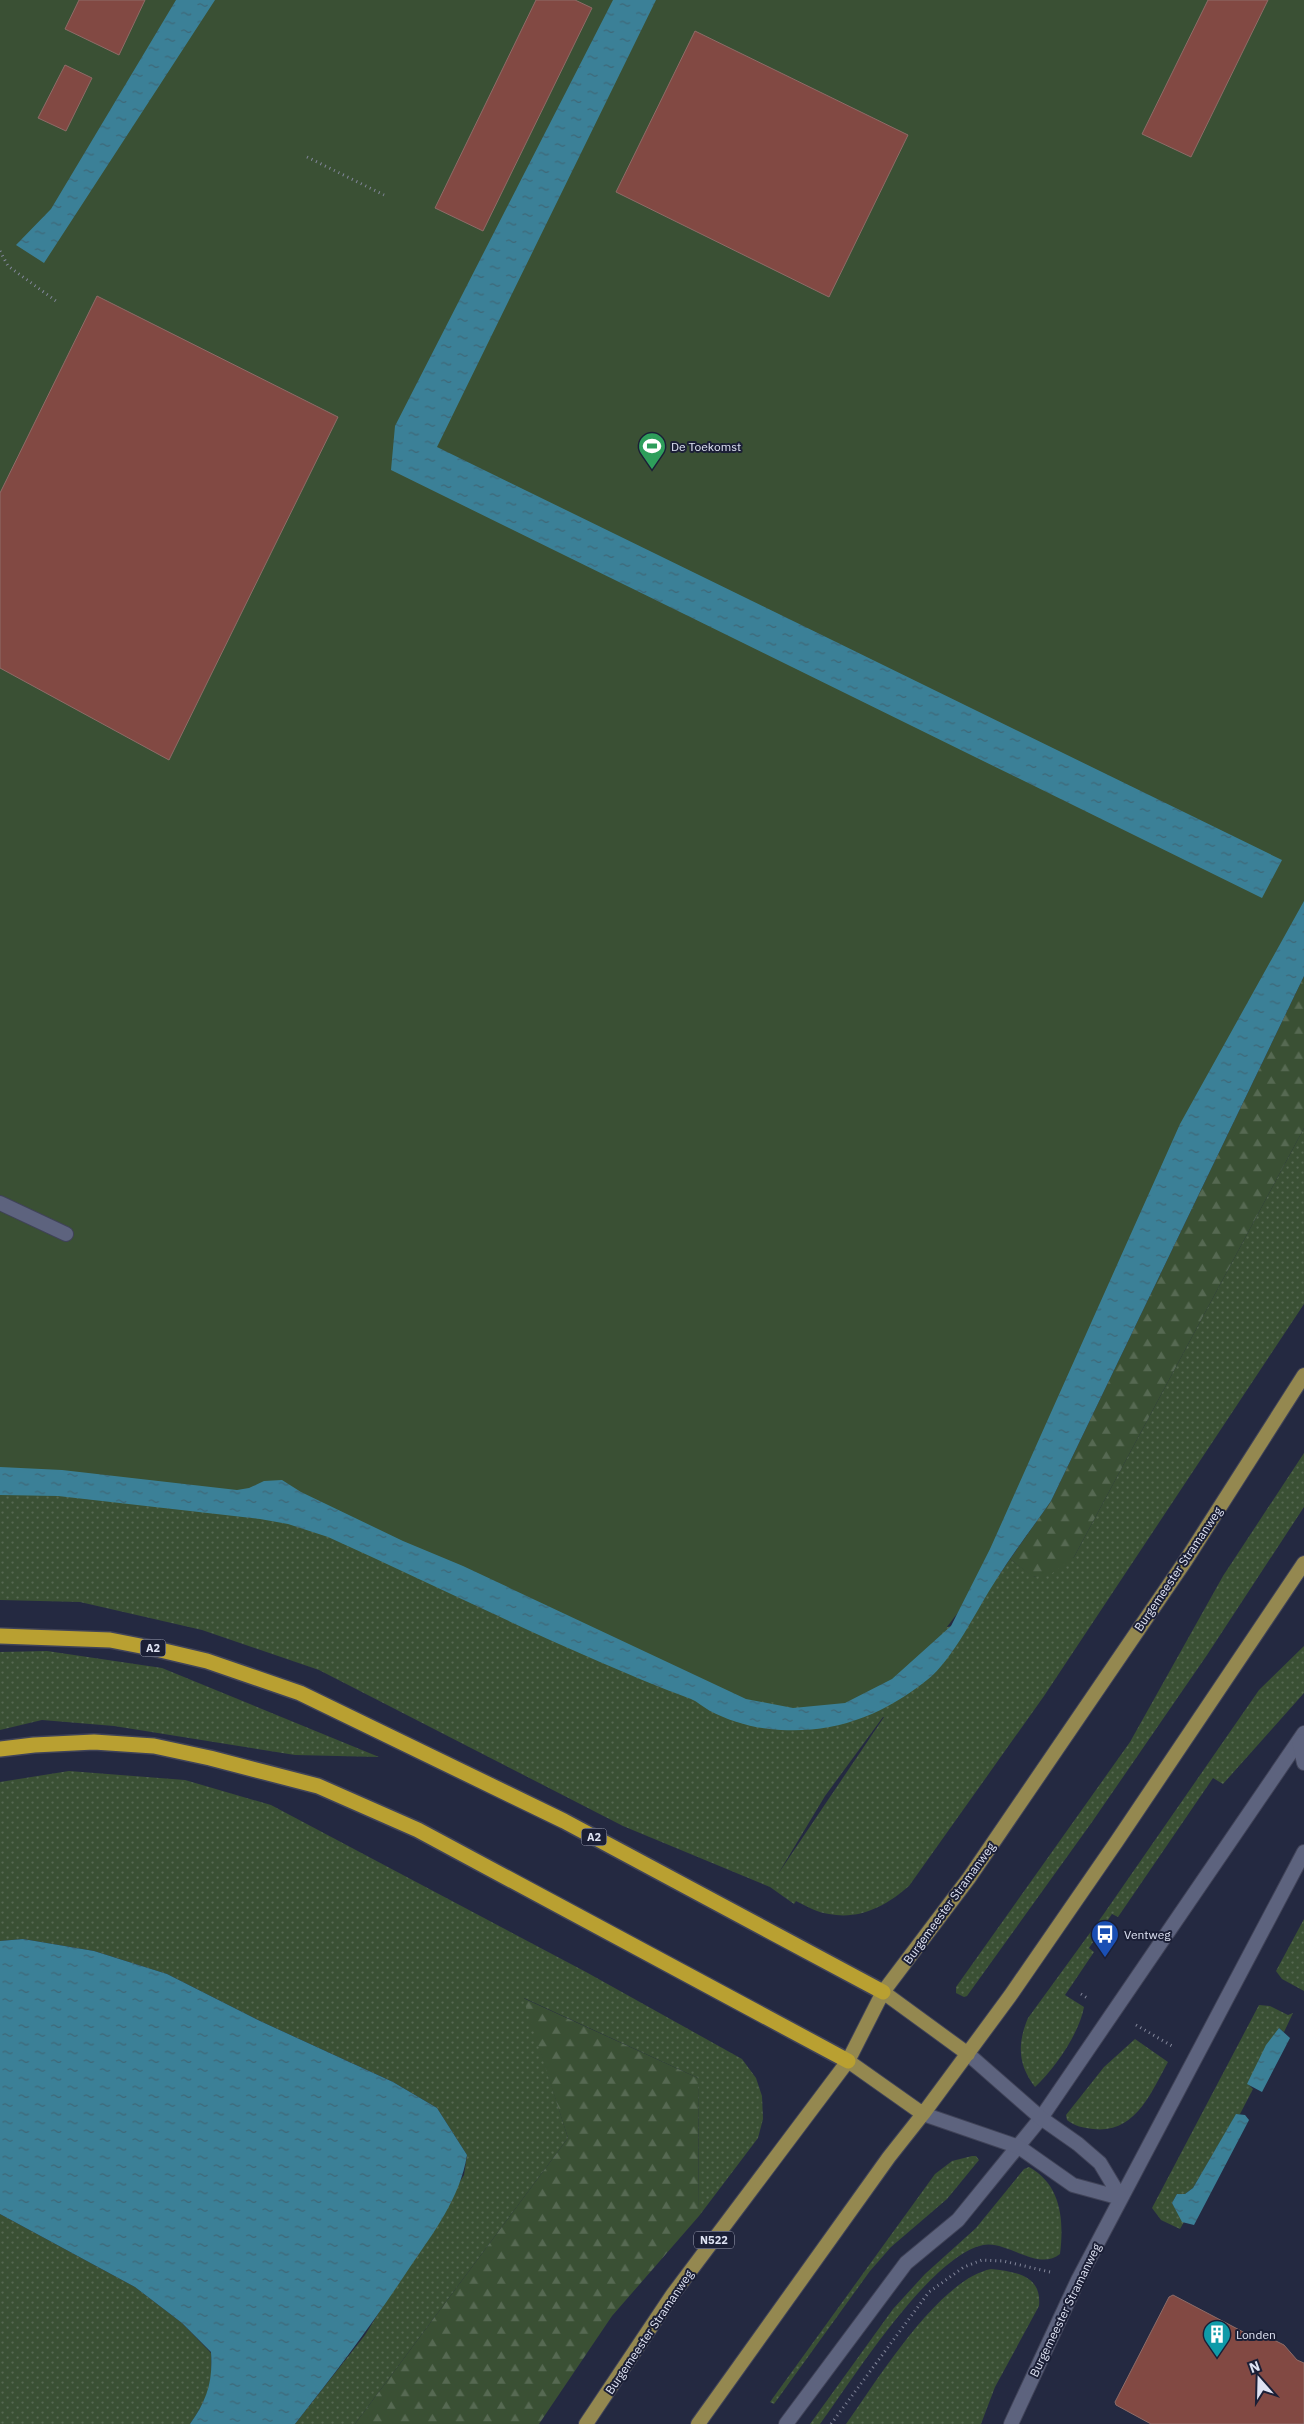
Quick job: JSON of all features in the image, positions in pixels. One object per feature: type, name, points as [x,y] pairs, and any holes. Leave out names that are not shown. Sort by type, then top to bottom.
[{"type":"highway","name":"A2","points":[[0,1636],[110,1640],[207,1661],[300,1693],[564,1822],[883,1992]]},
{"type":"highway","points":[[0,1749],[94,1742],[154,1746],[210,1758],[318,1786],[418,1830],[848,2061]]},
{"type":"main road","name":"Burgemeester Stramanweg","points":[[586,2424],[673,2294],[848,2061],[883,1992],[969,1878],[1186,1560],[1304,1375]]},
{"type":"main road","points":[[698,2424],[889,2157],[968,2054],[1117,1841],[1304,1563]]},
{"type":"main road","points":[[883,1992],[968,2054]]},
{"type":"main road","points":[[848,2061],[923,2114]]},
{"type":"street","points":[[0,1203],[66,1234]]},
{"type":"street","points":[[1301,1737],[1304,1763]]},
{"type":"street","points":[[786,2424],[906,2263],[958,2220],[1041,2118],[1115,2013],[1301,1737]]},
{"type":"street","name":"Burgemeester Stramanweg","points":[[1011,2424],[1078,2280],[1304,1852]]},
{"type":"street","points":[[968,2054],[1041,2118],[1078,2144],[1100,2163],[1121,2198]]},
{"type":"street","points":[[923,2114],[1019,2147],[1073,2185],[1121,2198]]},
{"type":"path","points":[[307,157],[384,195]]},
{"type":"path","points":[[0,251],[8,266],[56,301]]},
{"type":"path","points":[[830,2424],[928,2292],[964,2267],[982,2260],[1003,2261],[1078,2280]]},
{"type":"green space","name":"De Toekomst","points":[[0,0],[1304,0],[1304,940],[990,1571],[910,1675],[835,1711],[726,1696],[280,1504],[0,1481]]},
{"type":"green space","points":[[1304,976],[1304,1128],[1074,1557],[1051,1574],[1033,1577],[1010,1559],[1051,1501]]},
{"type":"green space","points":[[1304,1128],[1304,1304],[1044,1696],[909,1886],[891,1900],[862,1913],[851,1915],[829,1914],[816,1911],[796,1901],[794,1904],[770,1887],[623,1826],[319,1670],[202,1630],[80,1602],[0,1600],[0,1489],[130,1488],[927,1633],[951,1626],[997,1578],[1010,1559],[1034,1577],[1074,1557]],"holes":[[[884,1717],[778,1874],[825,1796]]]},
{"type":"green space","points":[[1304,1453],[1304,1507],[1207,1655],[1092,1822],[967,1996],[964,1997],[956,1993],[956,1987],[1130,1742],[1223,1576]]},
{"type":"green space","points":[[1304,1646],[1304,1693],[1223,1784],[1213,1778],[1118,1917],[1112,1914],[1089,1948],[1094,1952],[1065,1995],[1084,2007],[1077,2028],[1065,2050],[1035,2087],[1025,2071],[1021,2054],[1022,2037],[1028,2018],[1103,1915],[1259,1690]]},
{"type":"green space","points":[[47,1651],[162,1668],[379,1757],[295,1755],[114,1726],[42,1720],[0,1730],[0,1652]]},
{"type":"green space","points":[[69,1771],[185,1780],[271,1805],[586,1972],[742,2059],[756,2078],[762,2096],[763,2119],[758,2138],[699,2216],[698,2078],[524,1998],[568,2138],[355,2424],[295,2424],[365,2335],[464,2175],[467,2155],[437,2108],[393,2082],[260,2021],[167,1974],[94,1951],[23,1939],[0,1941],[0,1782]]},
{"type":"green space","points":[[1304,1919],[1304,1991],[1282,1979],[1276,1971]]},
{"type":"green space","points":[[523,1998],[698,2078],[699,2216],[612,2316],[539,2424],[355,2424],[568,2138]]},
{"type":"green space","points":[[1259,2005],[1270,2006],[1288,2015],[1293,2013],[1284,2032],[1279,2028],[1248,2084],[1253,2089],[1240,2114],[1236,2115],[1193,2188],[1185,2194],[1177,2194],[1172,2203],[1184,2222],[1180,2229],[1161,2220],[1152,2208]]},
{"type":"green space","points":[[1135,2039],[1168,2062],[1140,2109],[1120,2125],[1108,2129],[1083,2127],[1067,2120],[1066,2115],[1104,2067]]},
{"type":"green space","points":[[976,2156],[979,2160],[947,2199],[891,2247],[870,2271],[774,2404],[770,2402],[935,2174],[952,2161]]},
{"type":"green space","points":[[1029,2167],[1048,2184],[1058,2205],[1061,2217],[1060,2254],[1051,2259],[1032,2258],[1002,2247],[983,2245],[962,2254],[939,2272],[916,2295],[872,2351],[820,2424],[810,2424],[893,2309],[925,2274],[976,2228],[1024,2169]]},
{"type":"green space","points":[[0,2214],[135,2287],[182,2323],[211,2353],[211,2374],[208,2390],[190,2424],[0,2424]]},
{"type":"green space","points":[[991,2269],[1018,2274],[1032,2281],[1039,2296],[1039,2306],[995,2387],[981,2424],[846,2424],[910,2334],[930,2312],[950,2292],[971,2277]]},
{"type":"water","points":[[176,0],[215,0],[44,263],[16,245],[51,209]]},
{"type":"water","points":[[613,0],[656,0],[437,447],[1282,860],[1262,898],[391,470],[395,426]]},
{"type":"water","points":[[1304,901],[1304,976],[1051,1501],[1003,1570],[955,1647],[937,1671],[894,1703],[876,1712],[840,1725],[802,1730],[781,1730],[744,1724],[718,1715],[691,1699],[553,1641],[328,1537],[288,1524],[260,1519],[58,1496],[0,1495],[0,1467],[62,1470],[237,1490],[249,1488],[264,1481],[282,1480],[301,1492],[403,1541],[463,1566],[746,1699],[793,1708],[845,1703],[892,1679],[951,1626],[990,1549],[1180,1124]]},
{"type":"water","points":[[23,1939],[94,1951],[167,1974],[260,2021],[393,2082],[437,2108],[467,2155],[459,2186],[437,2228],[369,2327],[295,2424],[190,2424],[201,2407],[208,2390],[211,2373],[211,2352],[182,2323],[135,2287],[0,2214],[0,1941]]},
{"type":"water","points":[[1279,2028],[1290,2038],[1262,2092],[1247,2084],[1266,2045]]},
{"type":"water","points":[[1236,2114],[1245,2115],[1249,2120],[1194,2225],[1182,2222],[1172,2203],[1177,2194],[1185,2194],[1193,2188]]},
{"type":"building","points":[[79,0],[145,0],[119,55],[65,29]]},
{"type":"building","points":[[536,0],[575,0],[592,8],[483,231],[435,208]]},
{"type":"building","points":[[1208,0],[1268,0],[1191,157],[1142,134]]},
{"type":"building","points":[[695,31],[908,135],[829,297],[616,192]]},
{"type":"building","points":[[65,65],[92,78],[66,131],[38,118]]},
{"type":"building","points":[[97,296],[338,417],[169,760],[0,668],[0,493]]},
{"type":"building","name":"Londen","points":[[1173,2295],[1249,2335],[1274,2340],[1284,2345],[1297,2360],[1304,2363],[1304,2424],[1151,2424],[1116,2405],[1115,2402],[1169,2297]]},
{"type":"place","name":"De Toekomst","points":[[652,470]]},
{"type":"place","name":"Ventweg","points":[[1105,1958]]},
{"type":"place","name":"Londen","points":[[1217,2358]]}]
